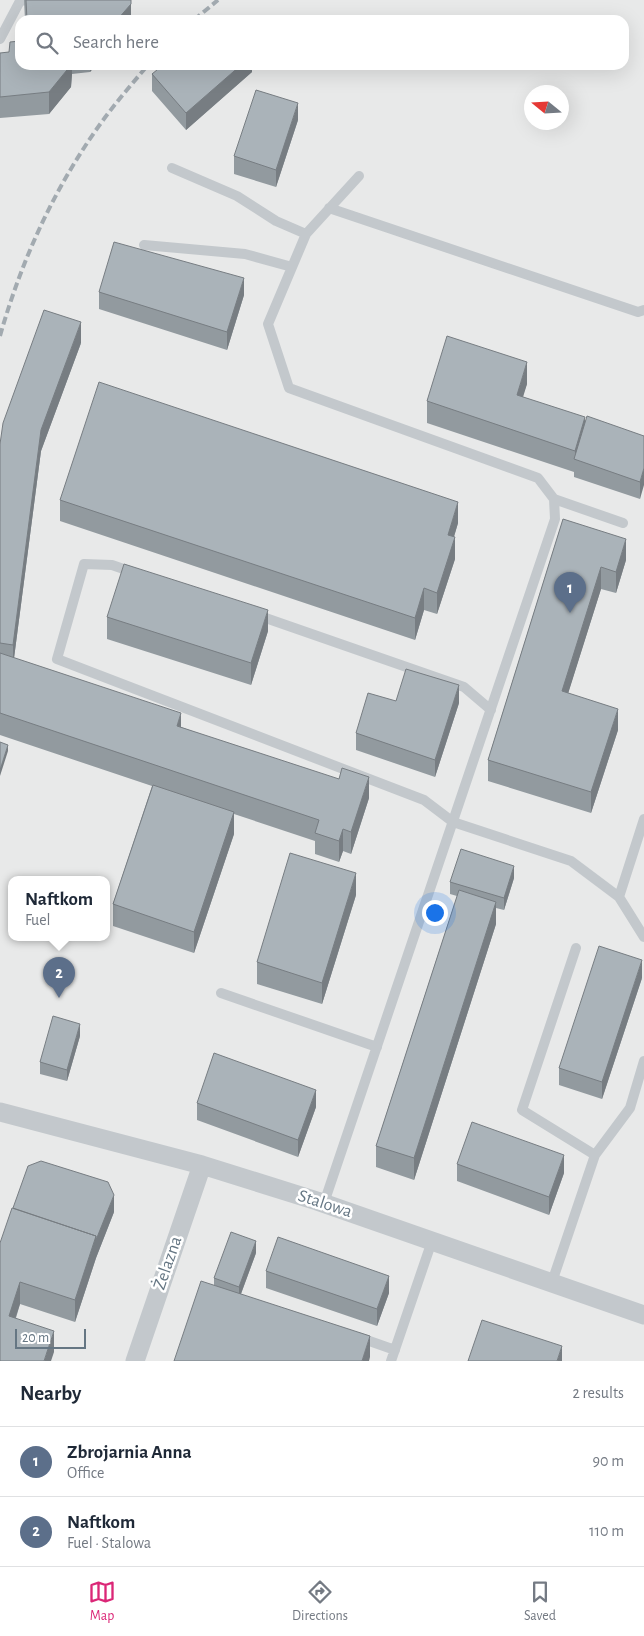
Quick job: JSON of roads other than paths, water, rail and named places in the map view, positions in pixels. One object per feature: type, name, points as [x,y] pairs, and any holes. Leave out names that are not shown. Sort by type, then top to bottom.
[{"type":"street","name":"Stalowa","points":[[0,1112],[202,1165],[324,1204],[644,1315]]},
{"type":"street","name":"Żelazna","points":[[135,1361],[202,1165]]},
{"type":"lane","points":[[0,40],[20,1],[27,0]]},
{"type":"lane","points":[[172,168],[237,196],[276,220],[306,234]]},
{"type":"lane","points":[[359,176],[306,234],[268,324],[289,388],[538,478],[554,499],[623,523]]},
{"type":"lane","points":[[329,208],[638,312],[644,310]]},
{"type":"lane","points":[[144,245],[245,254],[292,267]]},
{"type":"lane","points":[[324,1204],[555,519],[554,499]]},
{"type":"lane","points":[[149,578],[112,565],[84,564],[57,658],[424,800],[452,822],[571,861],[619,897],[644,937]]},
{"type":"lane","points":[[251,613],[464,687],[491,710]]},
{"type":"lane","points":[[619,897],[644,819]]},
{"type":"lane","points":[[576,948],[522,1110],[595,1155]]},
{"type":"lane","points":[[221,994],[377,1046]]},
{"type":"lane","points":[[552,1282],[595,1155],[630,1108],[644,1061]]},
{"type":"lane","points":[[391,1361],[432,1241]]},
{"type":"lane","points":[[350,1334],[395,1350]]},
{"type":"railway","points":[[200,15],[218,0]]},
{"type":"railway","points":[[0,336],[8,308],[28,255],[65,178],[102,121],[144,70]]},
{"type":"place","name":"Zbrojarnia Anna","points":[[570,613]]},
{"type":"place","name":"Naftkom","points":[[59,998]]}]
